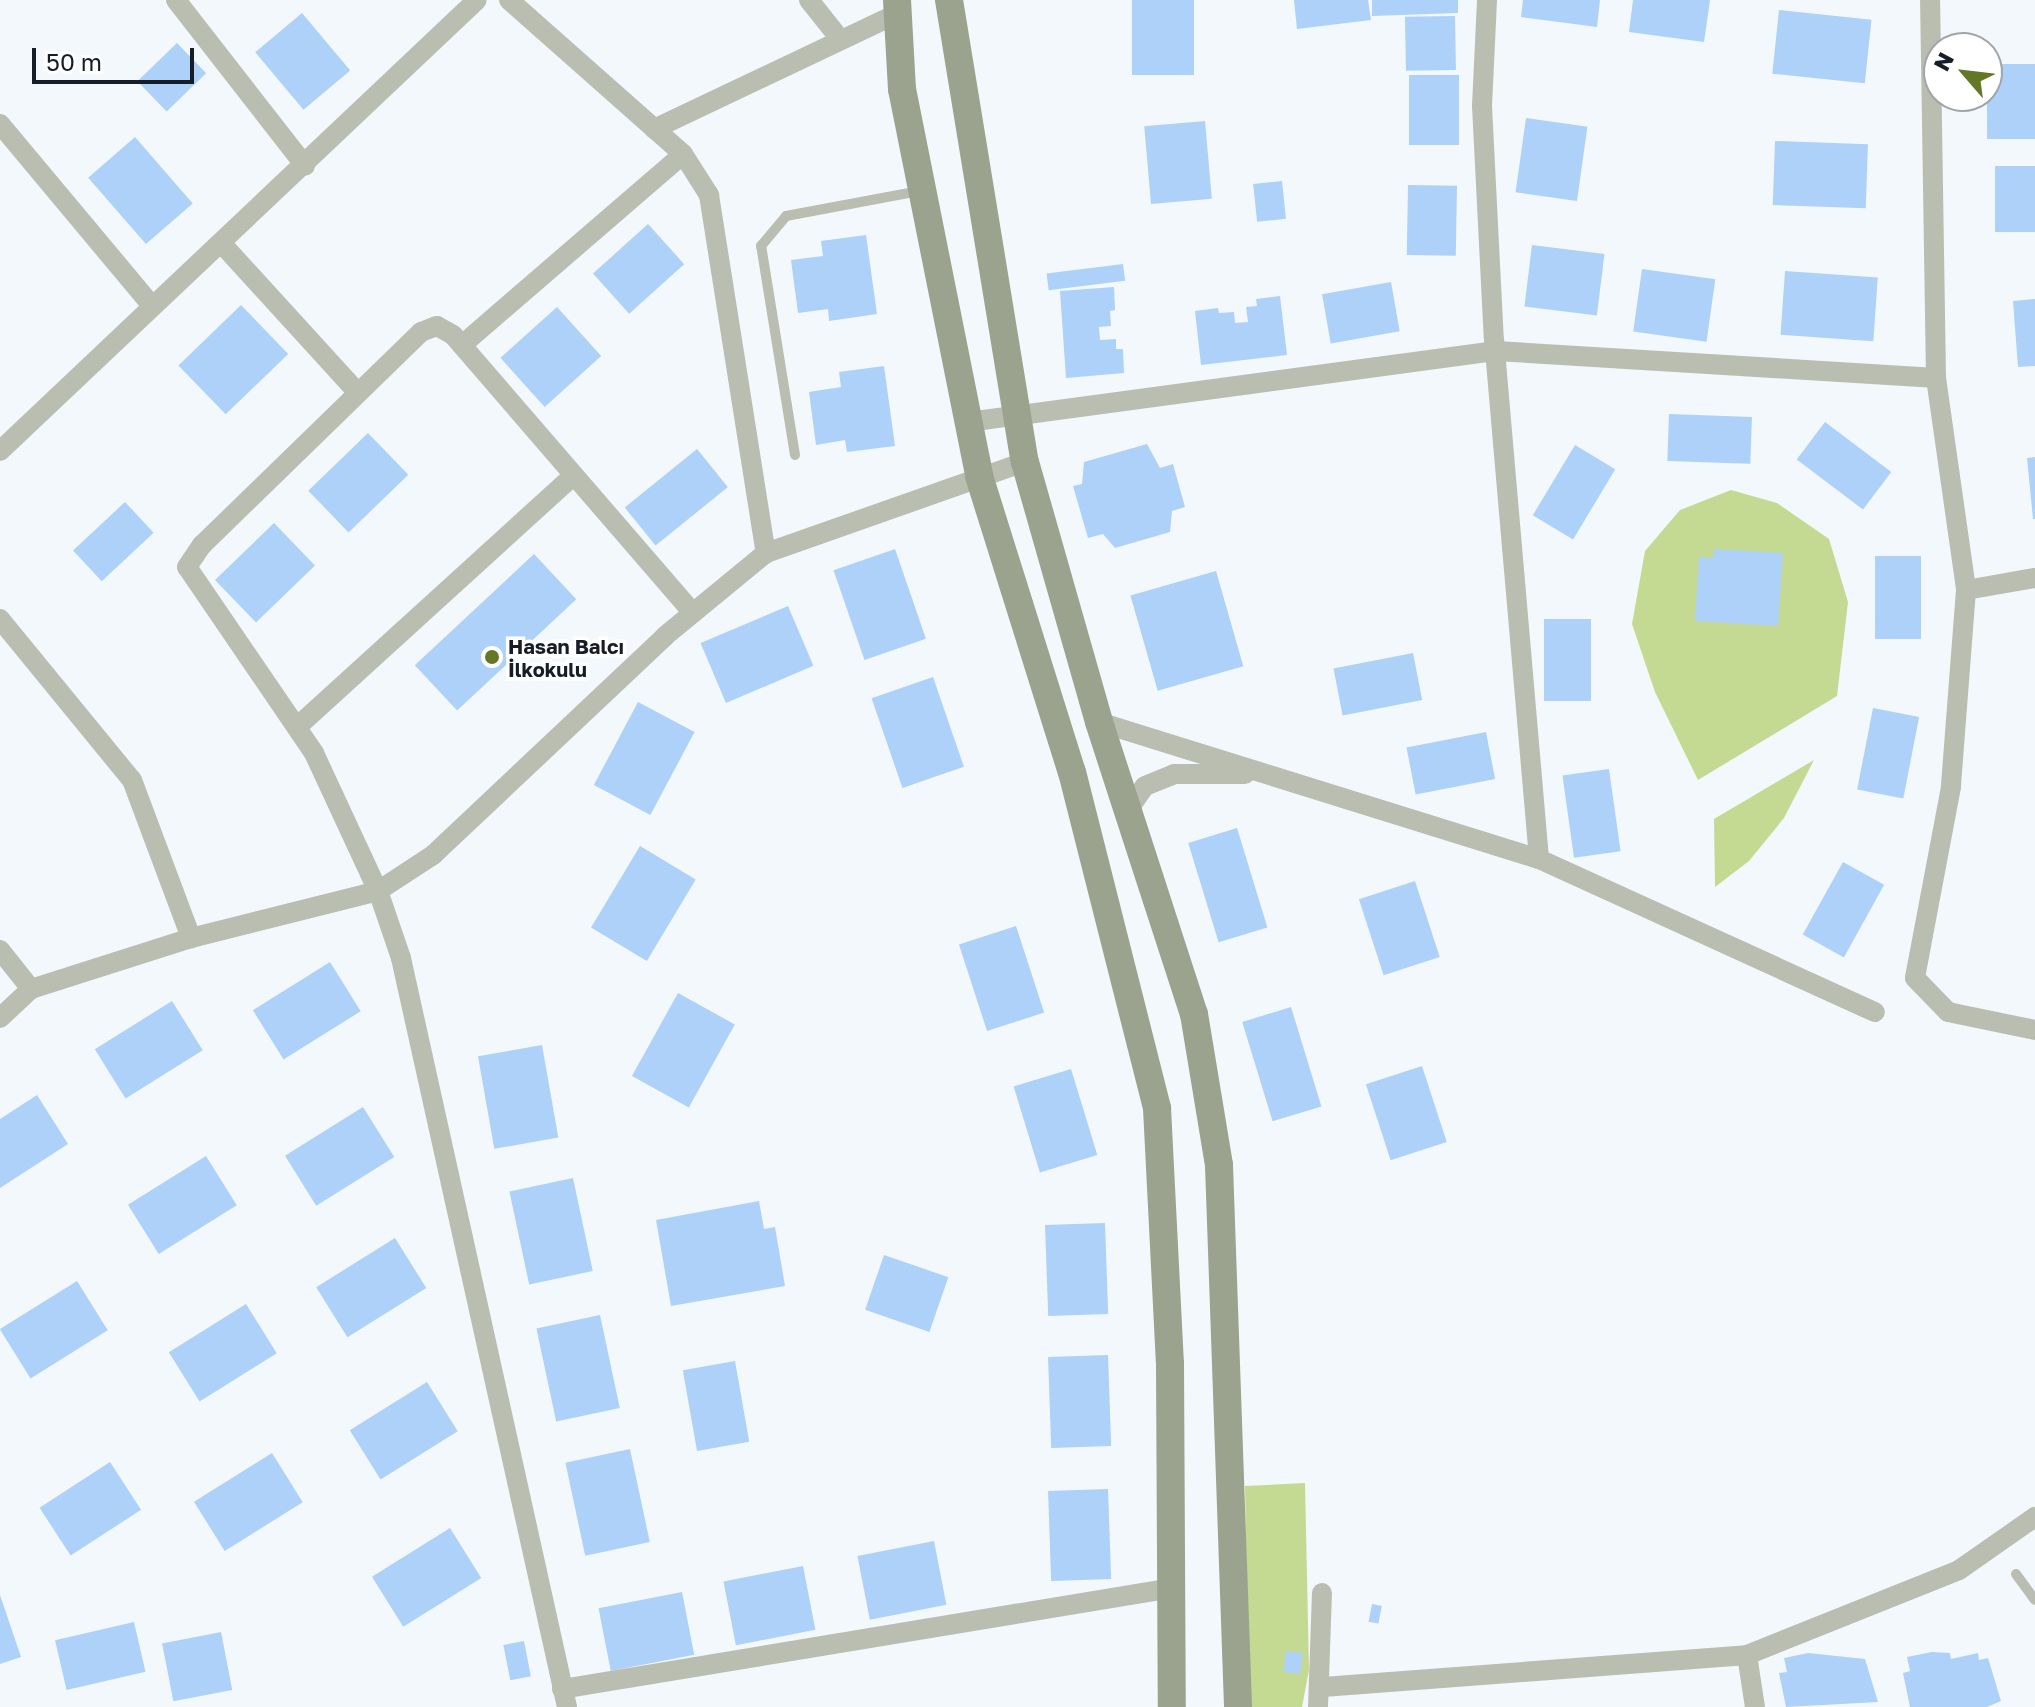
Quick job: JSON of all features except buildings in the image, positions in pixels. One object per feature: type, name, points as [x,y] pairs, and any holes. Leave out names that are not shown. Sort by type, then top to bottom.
[{"type":"main road","points":[[949,0],[1025,462],[1099,722],[1194,1014],[1219,1165],[1238,1707]]},
{"type":"main road","points":[[898,6],[902,89],[979,476],[1072,772],[1157,1108],[1172,1588],[1172,1707]]},
{"type":"street","points":[[176,0],[305,166]]},
{"type":"street","points":[[2,446],[152,306],[223,245],[477,0]]},
{"type":"street","points":[[509,0],[683,154],[709,195],[766,553]]},
{"type":"street","points":[[809,0],[840,39]]},
{"type":"street","points":[[1487,0],[1482,106],[1496,351],[1539,859]]},
{"type":"street","points":[[1930,0],[1936,378],[1966,590],[1951,787],[1915,978],[1948,1012],[2035,1030]]},
{"type":"street","points":[[654,129],[840,39],[898,6]]},
{"type":"street","points":[[0,124],[152,306]]},
{"type":"street","points":[[462,345],[683,154]]},
{"type":"street","points":[[223,245],[358,393]]},
{"type":"street","points":[[693,613],[462,345],[437,326],[421,332],[202,545],[187,567],[297,727],[378,891],[401,958],[565,1698],[1172,1588]]},
{"type":"street","points":[[968,422],[981,415],[1018,417],[1496,351],[1936,378]]},
{"type":"street","points":[[0,1018],[31,989],[191,938],[378,891],[433,855],[693,613],[766,553],[1025,462]]},
{"type":"street","points":[[297,727],[574,475]]},
{"type":"street","points":[[1966,590],[2035,578]]},
{"type":"street","points":[[0,619],[132,780],[191,938]]},
{"type":"street","points":[[1099,722],[1292,779],[1539,859],[1875,1012]]},
{"type":"street","points":[[1128,810],[1145,786],[1174,774],[1292,779]]},
{"type":"street","points":[[0,950],[31,989]]},
{"type":"street","points":[[1322,1593],[1321,1697],[1747,1655],[1959,1570],[2035,1517]]},
{"type":"street","points":[[1747,1655],[1755,1707]]},
{"type":"lane","points":[[795,455],[761,246],[786,216],[920,191]]},
{"type":"lane","points":[[2016,1574],[2035,1600]]},
{"type":"green space","points":[[1731,490],[1777,503],[1829,539],[1848,602],[1837,696],[1698,780],[1655,692],[1632,624],[1645,551],[1680,510]]},
{"type":"green space","points":[[1814,760],[1784,818],[1749,861],[1715,887],[1714,819]]},
{"type":"green space","points":[[1305,1483],[1309,1670],[1302,1707],[1249,1707],[1245,1486]]},
{"type":"place","name":"Hasan Balcı İlkokulu","points":[[492,657]]}]
